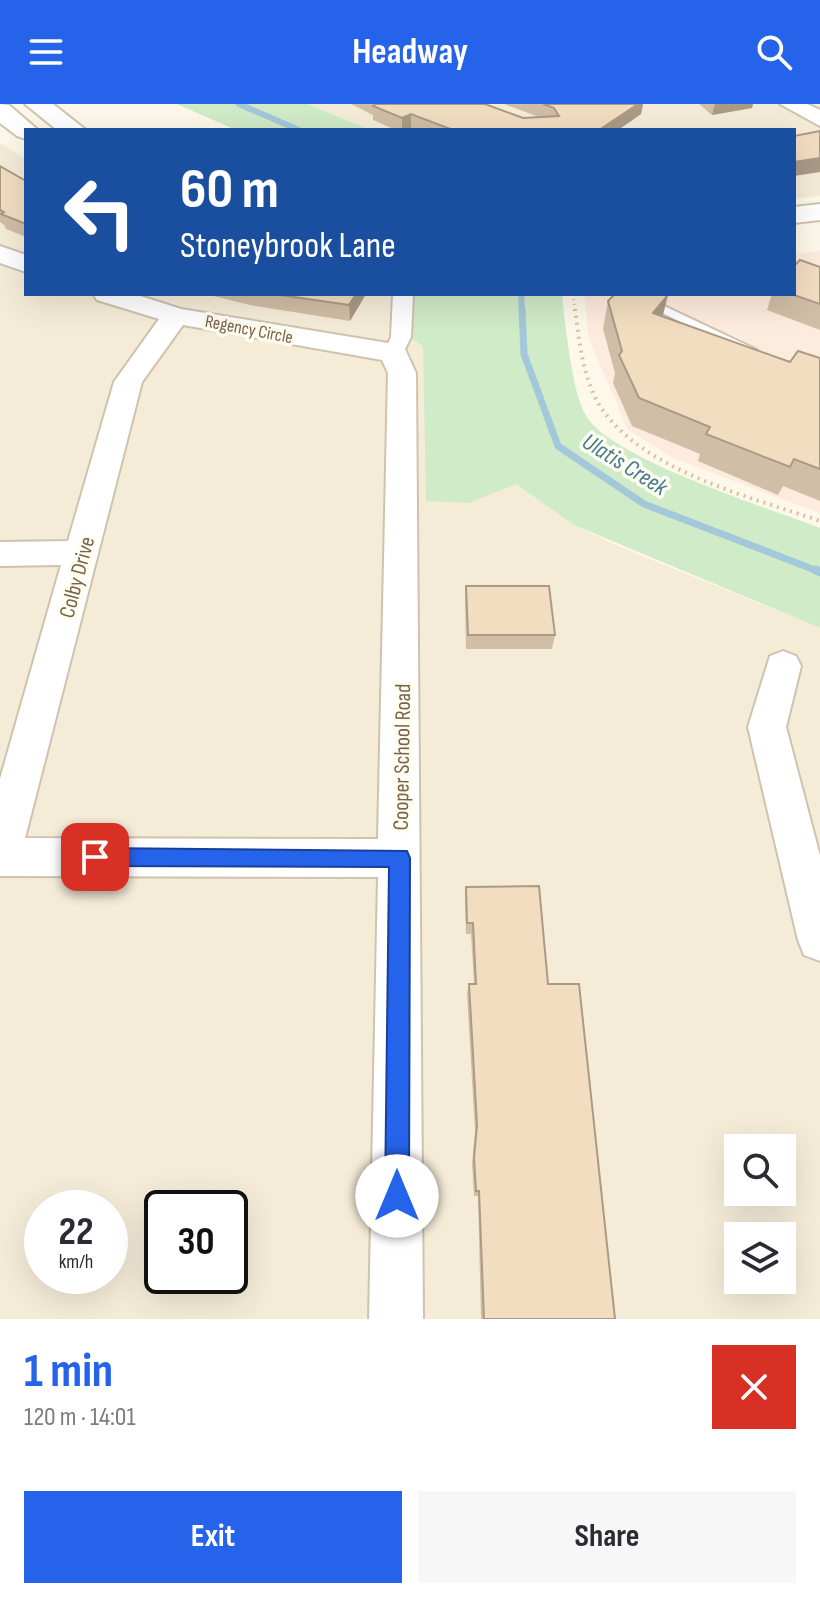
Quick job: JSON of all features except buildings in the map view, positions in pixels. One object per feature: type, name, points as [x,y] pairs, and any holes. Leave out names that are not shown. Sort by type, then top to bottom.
[{"type":"main road","points":[[37,104],[70,128]]},
{"type":"main road","points":[[0,110],[24,129]]},
{"type":"main road","points":[[796,215],[820,212]]},
{"type":"main road","points":[[796,236],[820,234]]},
{"type":"street","points":[[791,104],[820,121]]},
{"type":"street","points":[[796,132],[820,121]]},
{"type":"street","points":[[0,254],[24,263]]},
{"type":"street","name":"Regency Circle","points":[[112,296],[177,316],[394,353]]},
{"type":"street","name":"Cooper School Road","points":[[396,1319],[402,373],[394,353],[401,337],[403,296]]},
{"type":"street","name":"Colby Drive","points":[[0,854],[128,382],[161,333],[177,316]]},
{"type":"street","points":[[0,554],[82,553]]},
{"type":"street","points":[[783,666],[767,727],[820,940]]},
{"type":"street","points":[[0,854],[400,858]]},
{"type":"lane","points":[[633,296],[764,357]]},
{"type":"path","points":[[573,296],[595,398],[614,425],[643,447],[688,470],[820,521]]},
{"type":"shaded area","points":[[308,104],[820,104],[820,196],[796,199],[796,128],[365,128]]},
{"type":"shaded area","points":[[0,143],[24,158],[24,296],[396,296],[396,334],[423,345],[424,371],[511,484],[516,484],[574,525],[618,546],[820,628],[820,1319],[0,1319]]},
{"type":"shaded area","points":[[820,251],[820,513],[675,459],[628,430],[589,339],[584,296],[796,296],[796,254]]},
{"type":"green space","points":[[177,104],[308,104],[365,128],[231,128]]},
{"type":"green space","points":[[409,296],[562,296],[576,390],[585,414],[600,431],[657,465],[820,528],[820,628],[574,525],[516,484],[469,503],[426,501],[423,346],[409,338]]},
{"type":"waterway","name":"Ulatis Creek","points":[[239,104],[294,128]]},
{"type":"waterway","name":"Ulatis Creek","points":[[521,296],[522,311]]},
{"type":"waterway","name":"Ulatis Creek","points":[[522,309],[524,354],[558,446],[644,504],[820,572],[816,570]]},
{"type":"route","points":[[95,857],[400,858],[397,1196]]}]
